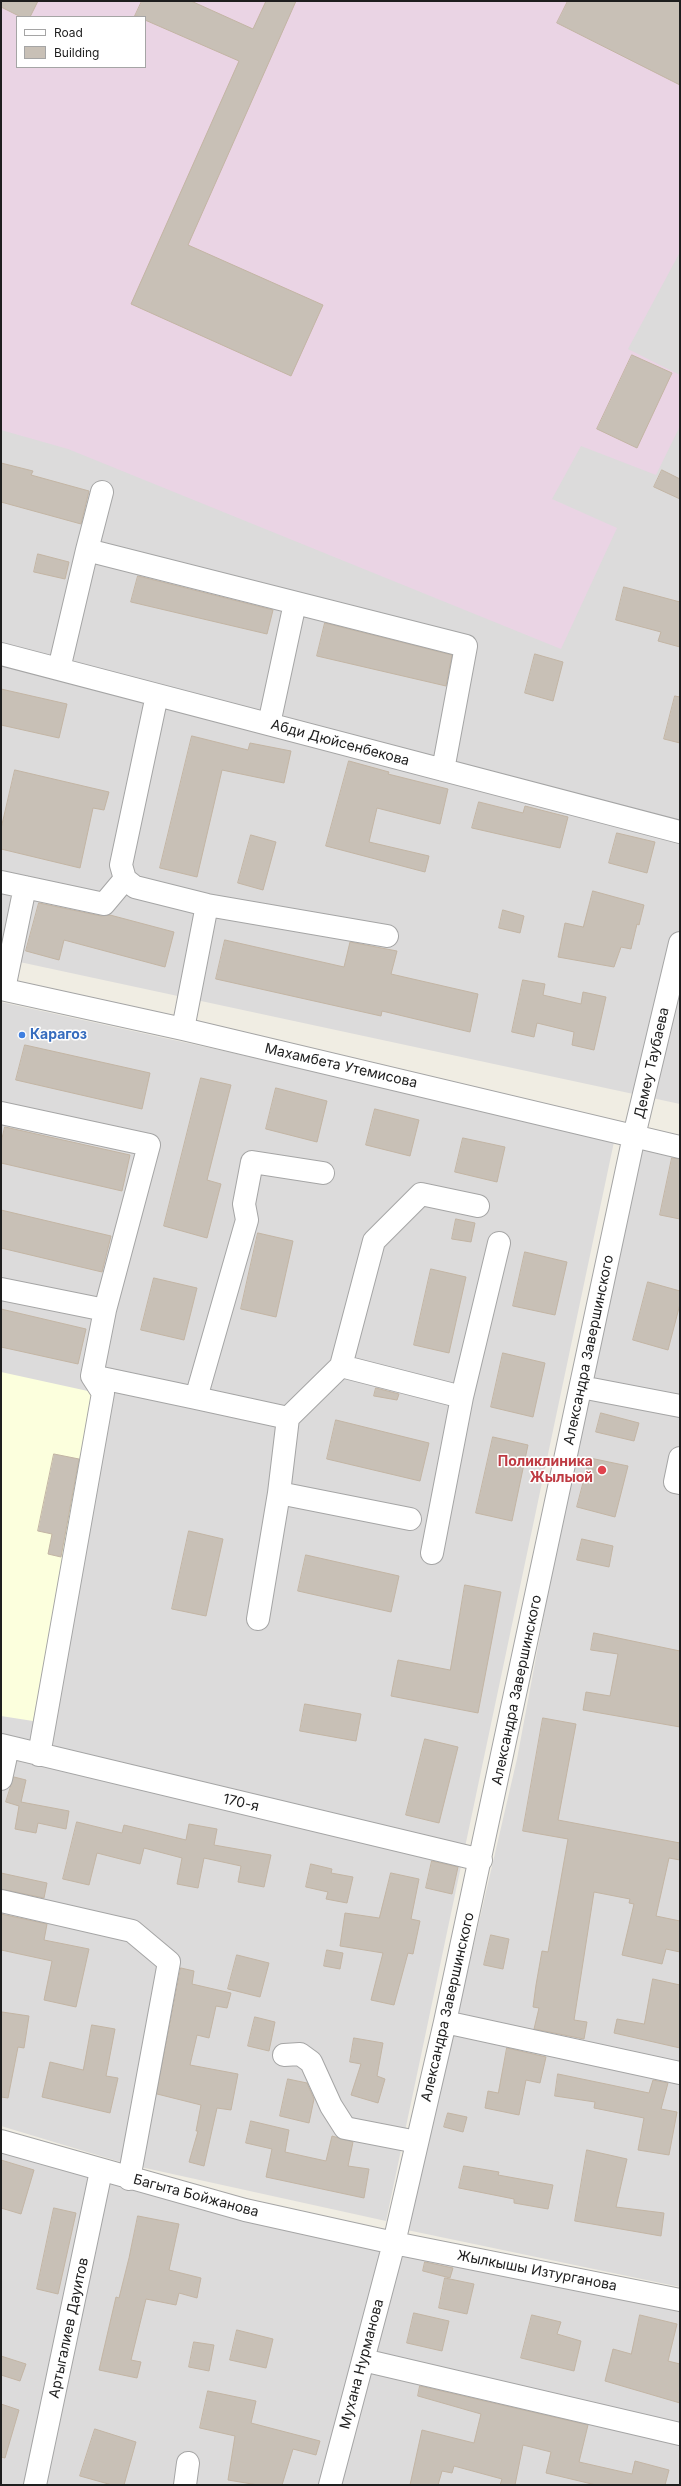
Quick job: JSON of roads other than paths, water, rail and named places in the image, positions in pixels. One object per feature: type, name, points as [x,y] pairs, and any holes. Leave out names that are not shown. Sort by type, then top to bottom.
[{"type":"street","points":[[59,669],[102,492]]},
{"type":"street","points":[[87,550],[466,646],[443,770]]},
{"type":"street","points":[[269,724],[295,603]]},
{"type":"street","name":"Абди Дюйсенбекова","points":[[1,654],[680,832]]},
{"type":"street","points":[[156,695],[121,864],[125,879],[135,887],[207,905],[386,936]]},
{"type":"street","points":[[1,882],[104,904],[125,879]]},
{"type":"street","points":[[2,989],[25,887]]},
{"type":"street","points":[[183,1029],[207,905]]},
{"type":"street","name":"Демеу Таубаева","points":[[634,1136],[674,1001],[680,943]]},
{"type":"street","name":"Махамбета Утемисова","points":[[2,989],[183,1029],[680,1147]]},
{"type":"street","points":[[1,1113],[149,1144],[105,1310],[92,1376],[103,1393],[39,1755]]},
{"type":"street","name":"Александра Завершинского","points":[[394,2243],[480,1860],[634,1136]]},
{"type":"street","points":[[196,1398],[247,1220],[244,1204],[252,1162],[323,1173]]},
{"type":"street","points":[[258,1619],[279,1493],[288,1418],[342,1366],[374,1241],[421,1194],[478,1206]]},
{"type":"street","points":[[432,1553],[462,1397],[499,1243]]},
{"type":"street","points":[[1,1289],[105,1310]]},
{"type":"street","points":[[342,1366],[462,1397]]},
{"type":"street","points":[[92,1376],[288,1418]]},
{"type":"street","points":[[581,1387],[680,1406]]},
{"type":"street","points":[[680,1458],[675,1482],[680,1483]]},
{"type":"street","points":[[279,1493],[410,1519]]},
{"type":"street","points":[[1,1778],[5,1746]]},
{"type":"street","name":"170-я","points":[[5,1746],[480,1860]]},
{"type":"street","points":[[1,1901],[132,1931],[169,1962],[129,2179]]},
{"type":"street","points":[[444,2022],[680,2074]]},
{"type":"street","points":[[284,2055],[300,2054],[310,2062],[331,2106],[345,2128],[417,2142]]},
{"type":"street","name":"Багыта Бойжанова","points":[[1,2141],[129,2179],[245,2210],[394,2243]]},
{"type":"street","name":"Артыгалиев Дауитов","points":[[35,2485],[101,2171]]},
{"type":"street","name":"Жылкышы Изтурганова","points":[[394,2243],[680,2300]]},
{"type":"street","name":"Мухана Нурманова","points":[[330,2485],[394,2243]]},
{"type":"street","points":[[363,2360],[680,2434]]},
{"type":"street","points":[[185,2485],[188,2463]]},
{"type":"place","name":"Карагоз","points":[[22,1035]]},
{"type":"place","name":"Поликлиника Жылыой","points":[[602,1470]]}]
